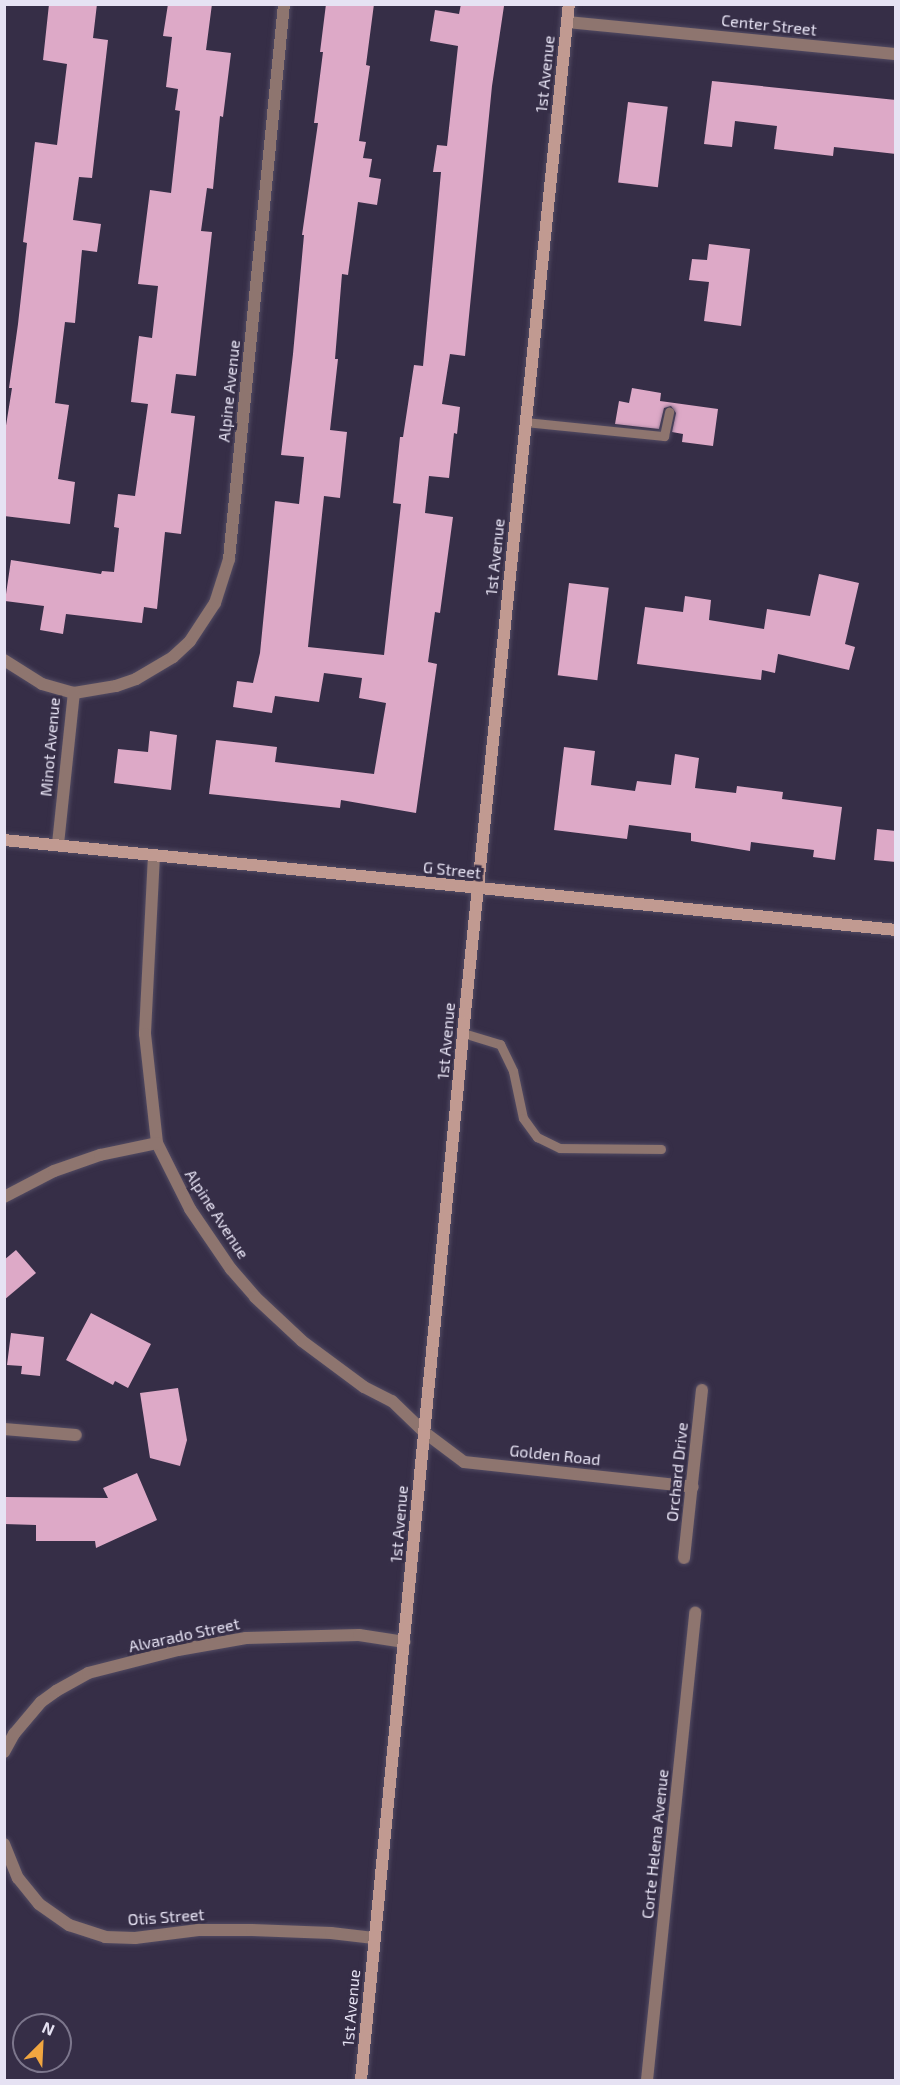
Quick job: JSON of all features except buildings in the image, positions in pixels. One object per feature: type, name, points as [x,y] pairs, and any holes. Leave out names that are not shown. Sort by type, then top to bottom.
[{"type":"street","name":"Alpine Avenue","points":[[74,693],[95,691],[126,683],[156,669],[173,657],[204,623],[224,582],[229,560],[284,4]]},
{"type":"street","name":"1st Avenue","points":[[361,2080],[478,889],[569,4]]},
{"type":"street","name":"Center Street","points":[[568,22],[896,54]]},
{"type":"street","name":"Minot Avenue","points":[[4,660],[42,684],[74,693],[58,844]]},
{"type":"street","name":"G Street","points":[[4,840],[896,930]]},
{"type":"street","name":"Alpine Avenue","points":[[154,855],[145,1034],[157,1143],[198,1222],[231,1269],[255,1297],[302,1341],[363,1387],[392,1401],[424,1432]]},
{"type":"street","points":[[4,1197],[54,1171],[100,1155],[157,1143]]},
{"type":"street","name":"Orchard Drive","points":[[684,1558],[702,1390]]},
{"type":"street","points":[[4,1429],[76,1435]]},
{"type":"street","name":"Golden Road","points":[[424,1432],[464,1462],[693,1486]]},
{"type":"street","name":"Corte Helena Avenue","points":[[647,2080],[695,1612]]},
{"type":"street","name":"Alvarado Street","points":[[4,1752],[14,1734],[41,1702],[88,1673],[178,1650],[246,1638],[359,1635],[404,1642]]},
{"type":"street","name":"Otis Street","points":[[4,1844],[14,1871],[33,1898],[53,1916],[86,1933],[105,1937],[135,1938],[198,1930],[252,1930],[332,1933],[374,1938]]},
{"type":"lane","points":[[525,422],[664,436],[669,412]]},
{"type":"lane","points":[[464,1033],[500,1044],[513,1071],[523,1118],[537,1137],[560,1148],[661,1149]]}]
